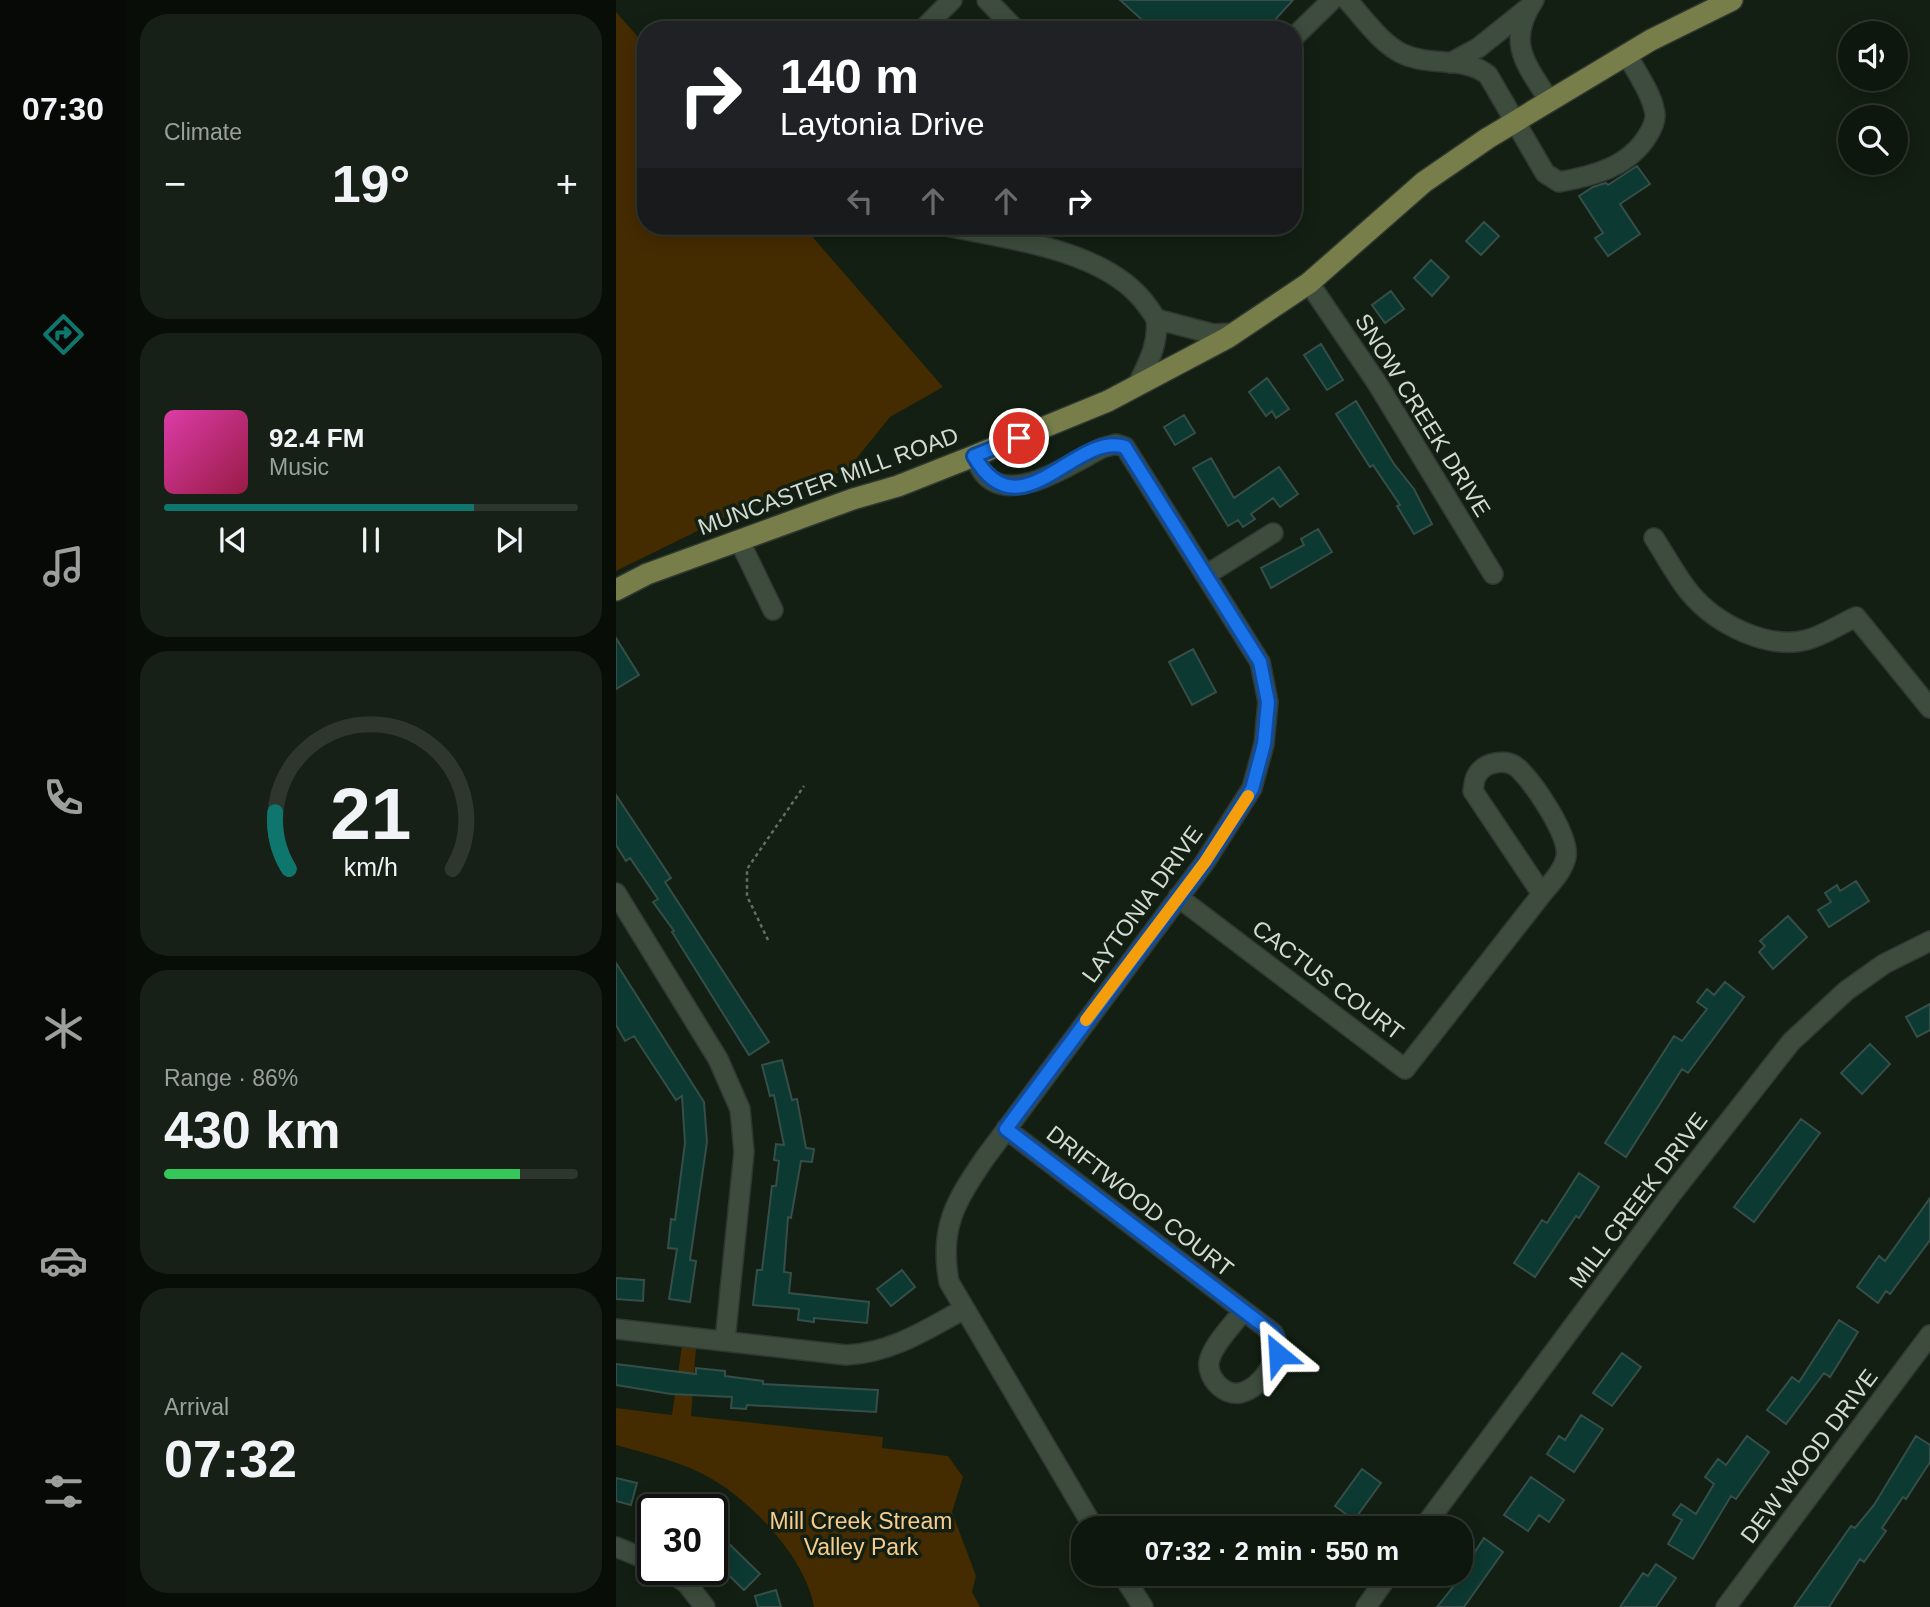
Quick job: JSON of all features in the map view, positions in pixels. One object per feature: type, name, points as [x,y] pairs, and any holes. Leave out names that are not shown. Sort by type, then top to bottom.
[{"type":"main road","name":"MUNCASTER MILL ROAD","points":[[616,590],[647,574],[853,499],[898,486],[1108,401],[1234,333],[1309,283],[1424,181],[1515,121],[1627,54],[1732,0]]},
{"type":"street","points":[[931,21],[953,0]]},
{"type":"street","points":[[987,0],[1007,21]]},
{"type":"street","points":[[1302,29],[1332,0]]},
{"type":"street","points":[[1347,0],[1402,54],[1450,64],[1477,66],[1488,75],[1545,173],[1559,182],[1600,173],[1630,157],[1642,146],[1653,127],[1655,110],[1627,54]]},
{"type":"street","points":[[1450,64],[1478,48],[1532,3]]},
{"type":"street","points":[[1532,3],[1518,38],[1520,53],[1549,100]]},
{"type":"street","points":[[990,235],[1028,243],[1087,261],[1121,278],[1141,297],[1156,319],[1154,351],[1139,382]]},
{"type":"street","name":"SNOW CREEK DRIVE","points":[[1309,283],[1377,383],[1493,574]]},
{"type":"street","points":[[1156,319],[1213,334],[1234,333]]},
{"type":"street","name":"LAYTONIA DRIVE","points":[[974,456],[985,475],[1000,485],[1016,487],[1102,448],[1116,444],[1125,447],[1260,662],[1266,685],[1264,744],[1252,789],[1205,862],[957,1199],[947,1228],[944,1255],[949,1282],[1087,1516]]},
{"type":"street","points":[[1206,575],[1273,533]]},
{"type":"street","points":[[1654,538],[1690,593],[1711,614],[1756,637],[1778,641],[1806,640],[1856,617],[1930,708]]},
{"type":"street","points":[[739,541],[773,610]]},
{"type":"street","name":"CACTUS COURT","points":[[1178,897],[1405,1069],[1560,872],[1566,856],[1564,835],[1518,767],[1501,761],[1485,767],[1476,776],[1473,790],[1542,894]]},
{"type":"street","points":[[616,893],[718,1059],[740,1109],[744,1152],[725,1341]]},
{"type":"street","name":"MILL CREEK DRIVE","points":[[1432,1516],[1670,1196],[1791,1042],[1846,991],[1884,964],[1930,941]]},
{"type":"street","name":"DRIFTWOOD COURT","points":[[1006,1129],[1243,1311]]},
{"type":"street","points":[[616,1329],[846,1355],[869,1354],[902,1343],[964,1309]]},
{"type":"street","name":"DEW WOOD DRIVE","points":[[1726,1607],[1930,1335]]},
{"type":"street","points":[[616,1546],[637,1555]]},
{"type":"street","points":[[689,1585],[705,1607]]},
{"type":"street","points":[[1129,1586],[1143,1607]]},
{"type":"street","points":[[1366,1607],[1381,1586]]},
{"type":"path","points":[[768,940],[747,895],[747,869],[804,786]]},
{"type":"green space","points":[[616,12],[637,36],[637,235],[811,235],[943,387],[890,417],[848,469],[726,517],[616,571]]},
{"type":"green space","name":"Mill Creek Stream Valley Park","points":[[682,1346],[696,1348],[691,1416],[883,1437],[882,1448],[948,1456],[963,1477],[952,1512],[976,1576],[972,1592],[980,1607],[814,1607],[809,1589],[789,1552],[744,1502],[712,1479],[689,1468],[616,1445],[616,1408],[672,1415]]},
{"type":"building","points":[[1120,0],[1293,0],[1274,21],[1143,21]]},
{"type":"building","points":[[1637,166],[1650,184],[1620,204],[1640,234],[1608,256],[1595,238],[1603,233],[1579,196],[1593,187],[1606,183],[1608,185]]},
{"type":"building","points":[[1484,222],[1499,236],[1481,255],[1466,241]]},
{"type":"building","points":[[1431,260],[1449,277],[1432,296],[1414,278]]},
{"type":"building","points":[[1391,291],[1404,309],[1385,323],[1372,305]]},
{"type":"building","points":[[1321,344],[1343,380],[1327,390],[1304,355]]},
{"type":"building","points":[[1267,378],[1289,409],[1276,418],[1272,411],[1266,416],[1249,392]]},
{"type":"building","points":[[1356,401],[1394,464],[1414,489],[1432,524],[1414,534],[1397,506],[1400,505],[1373,465],[1370,467],[1336,414]]},
{"type":"building","points":[[1184,415],[1195,433],[1175,445],[1164,427]]},
{"type":"building","points":[[1211,458],[1234,498],[1279,467],[1298,494],[1280,507],[1273,498],[1251,514],[1255,519],[1243,527],[1238,520],[1228,526],[1193,468]]},
{"type":"building","points":[[1318,529],[1332,552],[1271,588],[1261,568],[1304,545],[1301,539]]},
{"type":"building","points":[[616,638],[639,675],[616,689]]},
{"type":"building","points":[[1193,649],[1216,692],[1192,705],[1169,662]]},
{"type":"building","points":[[616,795],[671,878],[665,882],[769,1042],[749,1055],[672,932],[674,931],[653,902],[658,899],[630,858],[626,861],[616,845]]},
{"type":"building","points":[[1856,881],[1869,901],[1829,927],[1818,910],[1831,902],[1825,893],[1837,885],[1840,891]]},
{"type":"building","points":[[1788,916],[1807,937],[1773,969],[1759,952],[1765,946],[1760,941]]},
{"type":"building","points":[[616,963],[704,1102],[707,1142],[690,1260],[696,1261],[690,1302],[669,1299],[677,1249],[668,1248],[671,1219],[675,1220],[685,1143],[682,1096],[676,1100],[634,1036],[625,1041],[616,1025]]},
{"type":"building","points":[[1725,982],[1744,997],[1688,1073],[1682,1069],[1626,1157],[1605,1143],[1674,1036],[1682,1041],[1707,1009],[1697,1002],[1707,989],[1714,995]]},
{"type":"building","points":[[1930,1004],[1930,1030],[1917,1037],[1906,1017]]},
{"type":"building","points":[[1870,1044],[1890,1064],[1862,1094],[1841,1073]]},
{"type":"building","points":[[782,1060],[792,1100],[797,1099],[806,1148],[814,1149],[812,1162],[801,1161],[791,1218],[788,1217],[784,1272],[791,1273],[789,1293],[869,1302],[867,1323],[814,1318],[814,1322],[798,1320],[799,1309],[753,1305],[757,1270],[762,1270],[772,1186],[776,1186],[779,1161],[774,1160],[776,1144],[784,1145],[774,1095],[770,1096],[762,1065]]},
{"type":"building","points":[[1801,1119],[1820,1133],[1754,1222],[1734,1207]]},
{"type":"building","points":[[1579,1173],[1599,1187],[1535,1277],[1514,1263],[1542,1220],[1547,1223]]},
{"type":"building","points":[[1930,1198],[1930,1240],[1890,1294],[1886,1291],[1878,1303],[1857,1287],[1879,1256],[1885,1261]]},
{"type":"building","points":[[902,1270],[915,1287],[891,1306],[877,1289]]},
{"type":"building","points":[[616,1278],[644,1280],[643,1301],[616,1299]]},
{"type":"building","points":[[1839,1320],[1858,1332],[1830,1377],[1824,1373],[1786,1424],[1767,1410],[1792,1377],[1799,1382]]},
{"type":"building","points":[[1622,1353],[1641,1367],[1612,1406],[1593,1393]]},
{"type":"building","points":[[616,1364],[696,1374],[696,1368],[725,1371],[725,1376],[763,1381],[763,1384],[878,1390],[876,1412],[747,1405],[746,1409],[731,1408],[732,1397],[671,1394],[616,1385]]},
{"type":"building","points":[[1581,1415],[1603,1429],[1574,1472],[1547,1454],[1559,1436],[1565,1440]]},
{"type":"building","points":[[1747,1436],[1769,1452],[1736,1499],[1731,1496],[1693,1559],[1668,1544],[1682,1520],[1673,1515],[1681,1504],[1696,1514],[1714,1484],[1705,1477],[1718,1459],[1726,1465]]},
{"type":"building","points":[[1916,1436],[1930,1445],[1930,1462],[1906,1499],[1903,1497],[1882,1528],[1886,1531],[1864,1562],[1860,1559],[1829,1607],[1794,1607],[1851,1526],[1855,1528],[1874,1505]]},
{"type":"building","points":[[1362,1469],[1381,1483],[1357,1516],[1349,1516],[1335,1506]]},
{"type":"building","points":[[1531,1477],[1564,1500],[1549,1522],[1539,1515],[1528,1531],[1504,1515]]},
{"type":"building","points":[[616,1478],[637,1483],[631,1505],[616,1501]]},
{"type":"building","points":[[1484,1538],[1503,1552],[1464,1607],[1437,1607],[1454,1586],[1473,1586],[1473,1555]]},
{"type":"building","points":[[728,1543],[760,1574],[744,1590],[728,1574]]},
{"type":"building","points":[[1656,1564],[1676,1578],[1656,1607],[1620,1607],[1643,1573],[1648,1576]]},
{"type":"building","points":[[776,1590],[781,1607],[758,1607],[755,1596]]},
{"type":"slow traffic","points":[[1086,1020],[1205,862],[1248,796]]},
{"type":"route","points":[[1019,438],[974,456],[985,475],[1000,485],[1016,487],[1031,483],[1102,448],[1116,444],[1125,447],[1260,662],[1268,702],[1264,744],[1252,789],[1205,862],[1006,1129],[1273,1333],[1278,1341],[1278,1354]]}]
